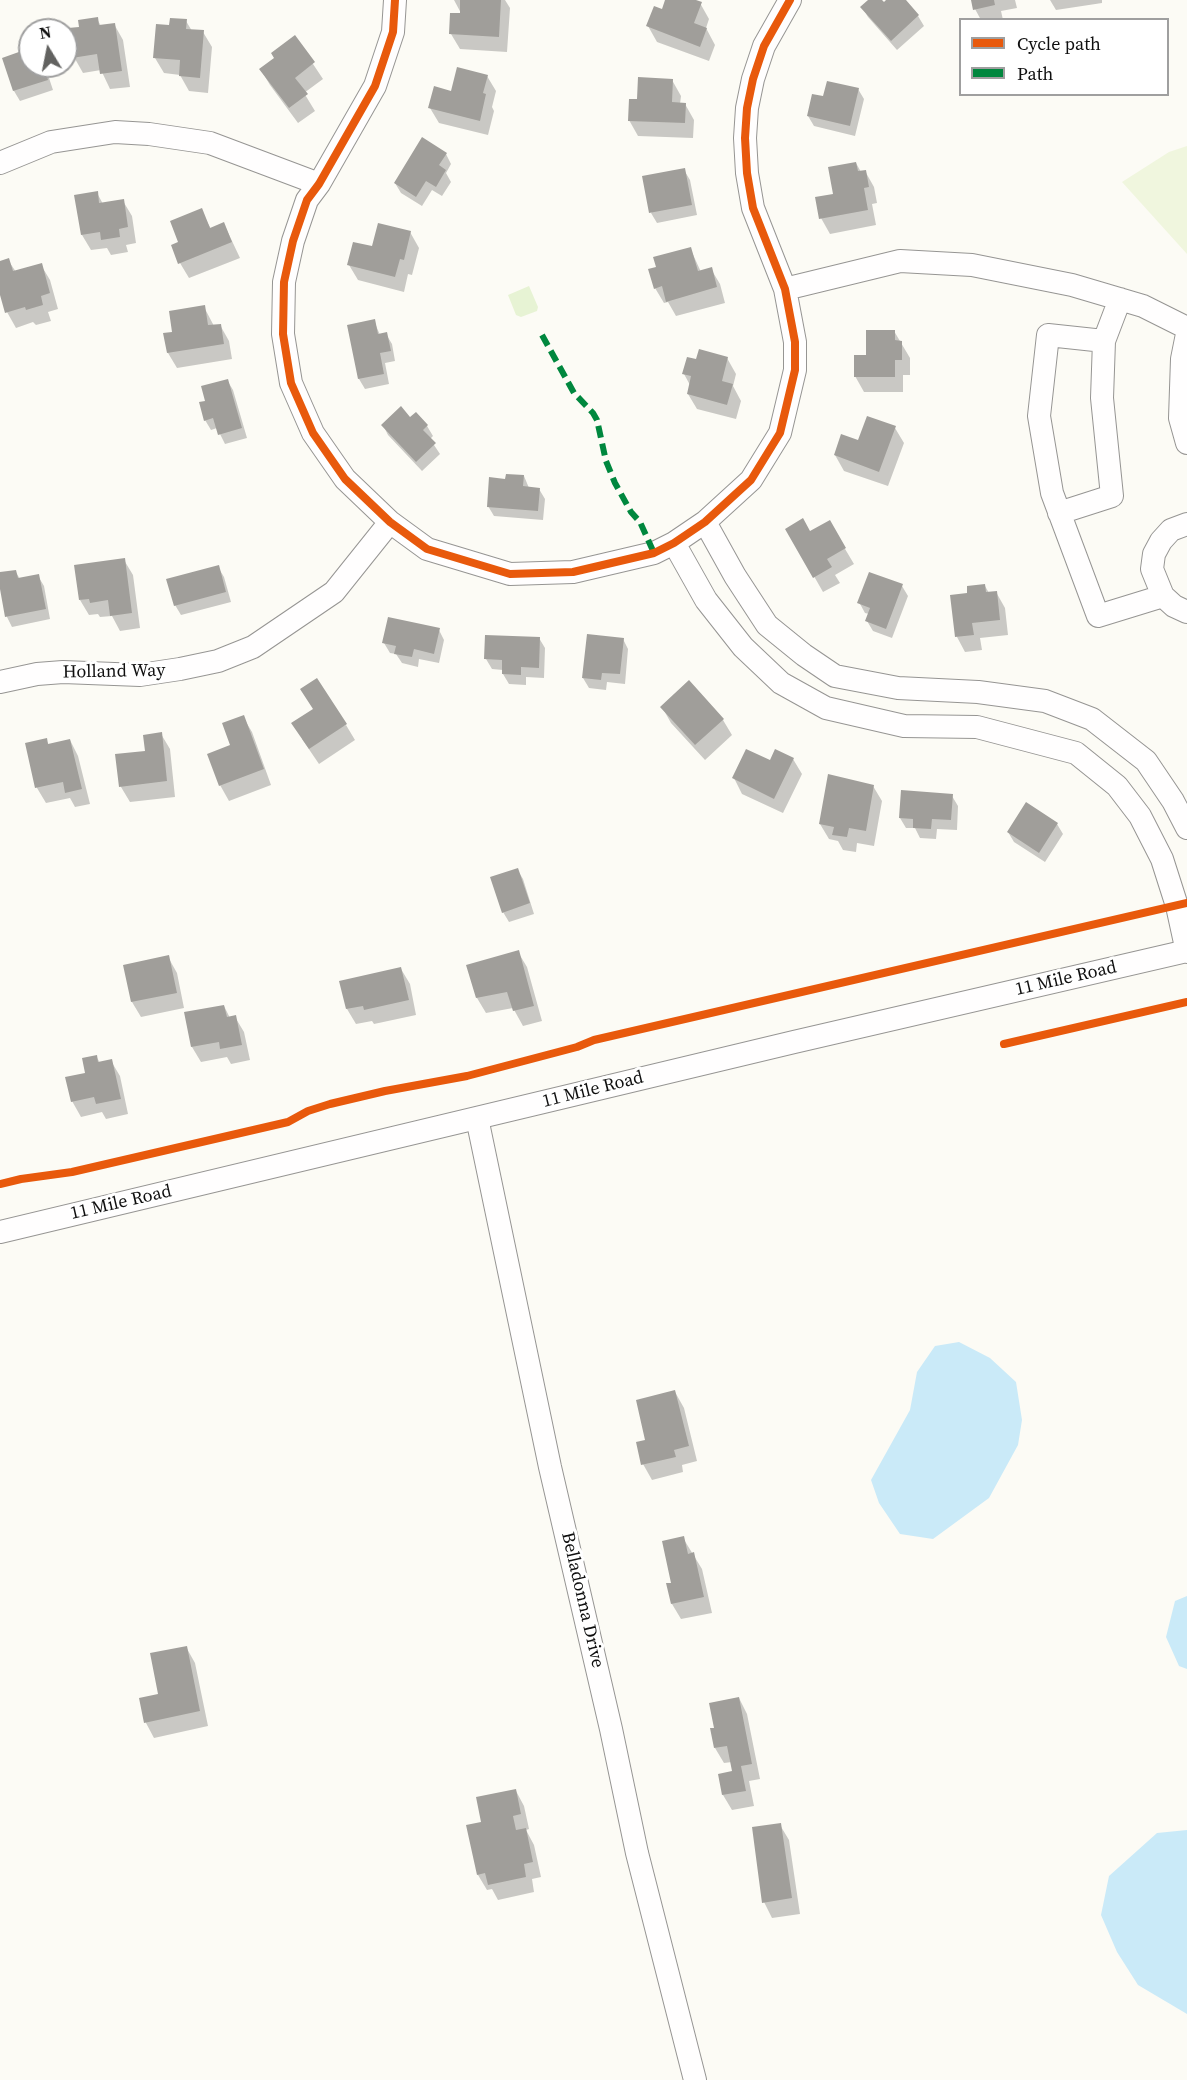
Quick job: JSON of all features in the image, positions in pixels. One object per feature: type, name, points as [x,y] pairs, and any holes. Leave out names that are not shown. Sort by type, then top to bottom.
[{"type":"street","points":[[395,0],[393,32],[375,86],[308,200],[296,231],[284,282],[283,334],[291,383],[313,433],[345,479],[390,522],[427,549],[510,574],[573,572],[654,553],[674,543],[705,522],[752,480],[780,433],[795,370],[795,342],[785,289],[753,208],[747,173],[746,138],[747,108],[753,79],[764,46],[790,0]]},
{"type":"street","points":[[0,163],[51,142],[115,132],[149,134],[210,143],[319,184]]},
{"type":"street","points":[[785,289],[900,261],[972,265],[1072,285],[1120,299],[1143,306],[1187,328]]},
{"type":"street","points":[[1059,513],[1112,496],[1102,398],[1104,341],[1120,299]]},
{"type":"street","points":[[1187,334],[1182,359],[1180,418],[1187,443]]},
{"type":"street","points":[[1104,341],[1048,335],[1040,416],[1052,493],[1098,616],[1162,596]]},
{"type":"street","name":"Holland Way","points":[[0,682],[37,674],[63,672],[140,675],[218,660],[253,647],[334,592],[390,522]]},
{"type":"street","points":[[705,522],[735,576],[767,626],[835,676],[898,688],[978,692],[1046,701],[1092,718],[1146,760],[1173,801],[1187,828]]},
{"type":"street","points":[[1187,524],[1171,530],[1161,541],[1154,554],[1152,569],[1162,596],[1174,606],[1187,612]]},
{"type":"street","points":[[674,543],[706,600],[743,647],[781,683],[826,708],[904,726],[976,727],[1076,753],[1117,786],[1140,816],[1162,859],[1177,906],[1187,952]]},
{"type":"street","points":[[743,647],[767,626]]},
{"type":"street","points":[[826,708],[835,676]]},
{"type":"street","points":[[976,727],[978,692]]},
{"type":"street","points":[[1140,816],[1173,801]]},
{"type":"street","name":"11 Mile Road","points":[[0,1232],[794,1042],[1187,952]]},
{"type":"street","name":"Belladonna Drive","points":[[477,1118],[550,1467],[611,1729],[637,1853],[695,2080]]},
{"type":"green space","points":[[1187,146],[1187,254],[1122,182],[1169,152]]},
{"type":"green space","points":[[529,286],[538,307],[537,311],[521,317],[516,315],[508,295]]},
{"type":"water","points":[[959,1342],[990,1358],[1016,1382],[1022,1420],[1018,1445],[989,1498],[933,1539],[900,1534],[879,1503],[871,1480],[910,1410],[917,1372],[935,1346]]},
{"type":"water","points":[[1187,1596],[1187,1669],[1179,1666],[1166,1637],[1175,1601]]},
{"type":"water","points":[[1187,1830],[1187,2014],[1138,1985],[1117,1952],[1101,1915],[1109,1876],[1157,1833]]},
{"type":"building","points":[[460,0],[501,0],[499,37],[449,34],[450,13],[460,13]]},
{"type":"building","points":[[665,0],[702,2],[694,23],[707,28],[700,47],[646,26],[654,6],[662,9]]},
{"type":"building","points":[[868,0],[884,2],[886,0],[906,0],[919,15],[891,41],[860,7]]},
{"type":"building","points":[[971,0],[994,0],[995,5],[973,10]]},
{"type":"building","points":[[98,17],[99,25],[115,23],[122,71],[100,74],[97,54],[78,57],[78,20]]},
{"type":"building","points":[[170,18],[187,19],[186,29],[204,30],[200,78],[179,76],[180,60],[153,58],[156,24],[169,25]]},
{"type":"building","points":[[295,35],[315,62],[295,78],[308,94],[289,108],[259,69],[274,58],[271,53]]},
{"type":"building","points":[[18,52],[18,78],[47,78],[48,80],[13,91],[2,58]]},
{"type":"building","points":[[457,67],[488,75],[483,93],[486,94],[480,121],[428,108],[434,86],[451,91]]},
{"type":"building","points":[[638,77],[673,79],[672,102],[686,103],[685,123],[628,121],[629,99],[637,99]]},
{"type":"building","points":[[827,81],[859,88],[850,126],[807,116],[812,94],[823,96]]},
{"type":"building","points":[[422,137],[447,153],[439,165],[446,170],[436,187],[426,181],[416,197],[394,183]]},
{"type":"building","points":[[856,162],[858,171],[866,170],[869,187],[864,188],[868,210],[819,219],[815,197],[833,194],[828,167]]},
{"type":"building","points":[[685,168],[692,205],[649,213],[642,176]]},
{"type":"building","points":[[98,191],[99,203],[124,199],[128,227],[119,229],[120,237],[101,240],[100,232],[81,235],[74,195]]},
{"type":"building","points":[[202,208],[210,228],[224,222],[232,242],[178,264],[171,245],[178,242],[170,221]]},
{"type":"building","points":[[378,223],[411,231],[404,260],[400,259],[395,277],[347,265],[353,242],[372,246]]},
{"type":"building","points":[[691,247],[698,271],[712,267],[717,287],[666,302],[662,286],[654,289],[648,269],[656,267],[653,257]]},
{"type":"building","points":[[9,258],[13,271],[42,263],[50,293],[41,296],[43,305],[5,313],[0,295],[0,261]]},
{"type":"building","points":[[205,305],[208,325],[221,324],[224,344],[167,353],[163,333],[172,332],[169,311]]},
{"type":"building","points":[[375,319],[378,334],[387,332],[391,351],[380,353],[384,374],[358,379],[347,325]]},
{"type":"building","points":[[866,330],[895,330],[895,340],[902,341],[902,360],[895,360],[895,377],[854,377],[854,355],[866,355]]},
{"type":"building","points":[[699,349],[728,357],[722,381],[733,384],[727,405],[687,394],[691,376],[682,374],[687,357],[696,359]]},
{"type":"building","points":[[228,379],[242,428],[218,435],[213,418],[204,421],[199,402],[205,401],[201,386]]},
{"type":"building","points":[[401,406],[410,417],[416,412],[428,425],[423,430],[436,443],[416,462],[381,425]]},
{"type":"building","points":[[867,416],[896,426],[879,472],[834,455],[841,434],[858,440]]},
{"type":"building","points":[[506,474],[524,475],[523,486],[540,488],[538,511],[487,507],[489,477],[505,479]]},
{"type":"building","points":[[803,518],[810,531],[830,520],[846,548],[827,559],[832,567],[813,578],[785,529]]},
{"type":"building","points":[[125,558],[132,613],[110,616],[108,600],[90,603],[89,599],[79,600],[74,565]]},
{"type":"building","points":[[219,565],[226,592],[174,606],[166,579]]},
{"type":"building","points":[[16,570],[18,578],[39,574],[46,609],[5,617],[0,589],[0,572]]},
{"type":"building","points":[[869,572],[903,584],[886,629],[865,621],[870,608],[857,603]]},
{"type":"building","points":[[985,584],[986,592],[997,591],[1000,620],[972,623],[974,635],[955,637],[950,595],[967,593],[967,586]]},
{"type":"building","points":[[388,617],[440,628],[434,654],[414,649],[412,657],[394,654],[396,646],[382,643]]},
{"type":"building","points":[[587,634],[624,638],[620,674],[602,673],[601,680],[582,678]]},
{"type":"building","points":[[485,635],[540,637],[539,668],[521,667],[521,675],[502,674],[502,660],[484,659]]},
{"type":"building","points":[[317,678],[347,724],[309,749],[291,723],[313,709],[300,689]]},
{"type":"building","points":[[689,680],[724,719],[695,745],[660,707]]},
{"type":"building","points":[[244,715],[264,769],[219,786],[207,754],[230,745],[222,723]]},
{"type":"building","points":[[162,732],[167,781],[119,787],[115,754],[145,751],[143,735]]},
{"type":"building","points":[[47,738],[48,744],[70,739],[82,789],[65,793],[63,782],[35,788],[25,743]]},
{"type":"building","points":[[746,749],[770,760],[775,749],[794,758],[774,799],[732,778]]},
{"type":"building","points":[[828,774],[874,785],[866,831],[849,828],[847,837],[832,835],[834,827],[819,824]]},
{"type":"building","points":[[901,790],[953,794],[951,820],[932,819],[931,829],[913,828],[913,819],[899,818]]},
{"type":"building","points":[[1026,802],[1058,823],[1039,853],[1007,832]]},
{"type":"building","points":[[518,868],[530,903],[502,913],[490,877]]},
{"type":"building","points":[[519,950],[534,1006],[513,1011],[507,992],[476,998],[466,965]]},
{"type":"building","points":[[169,955],[177,993],[131,1002],[123,965]]},
{"type":"building","points":[[401,967],[409,1000],[364,1010],[363,1006],[346,1009],[339,981]]},
{"type":"building","points":[[224,1005],[227,1017],[236,1015],[242,1045],[220,1049],[219,1042],[191,1047],[184,1012]]},
{"type":"building","points":[[97,1055],[98,1062],[112,1059],[121,1099],[96,1104],[94,1097],[71,1102],[65,1077],[85,1073],[82,1058]]},
{"type":"building","points":[[675,1390],[689,1446],[674,1450],[676,1457],[641,1465],[636,1442],[645,1440],[636,1400]]},
{"type":"building","points":[[684,1536],[688,1554],[694,1552],[704,1597],[671,1604],[666,1583],[671,1583],[662,1541]]},
{"type":"building","points":[[187,1646],[200,1711],[144,1723],[139,1698],[158,1694],[150,1653]]},
{"type":"building","points":[[739,1697],[752,1764],[741,1766],[746,1791],[722,1795],[718,1774],[732,1771],[727,1746],[714,1748],[710,1728],[714,1728],[709,1703]]},
{"type":"building","points":[[516,1789],[521,1814],[513,1816],[516,1830],[526,1828],[533,1862],[524,1864],[526,1877],[488,1885],[485,1873],[477,1875],[466,1825],[481,1822],[476,1797]]},
{"type":"building","points":[[781,1823],[792,1898],[762,1903],[752,1827]]},
{"type":"marked path","points":[[542,335],[574,393],[597,420],[606,461],[615,483],[631,512],[640,522],[654,553]]},
{"type":"cycle path","points":[[395,0],[393,32],[375,86],[319,184],[307,200],[293,241],[284,282],[283,334],[291,383],[313,433],[345,479],[390,522],[427,549],[510,574],[573,572],[654,553],[674,543],[705,522],[751,480],[780,433],[795,370],[795,342],[785,289],[753,208],[747,173],[745,138],[747,108],[753,79],[764,46],[790,0]]},
{"type":"cycle path","points":[[0,1184],[72,1172],[288,1122],[308,1111],[330,1104],[467,1076],[577,1047],[594,1040],[1187,903]]},
{"type":"cycle path","points":[[1004,1044],[1187,1002]]}]
